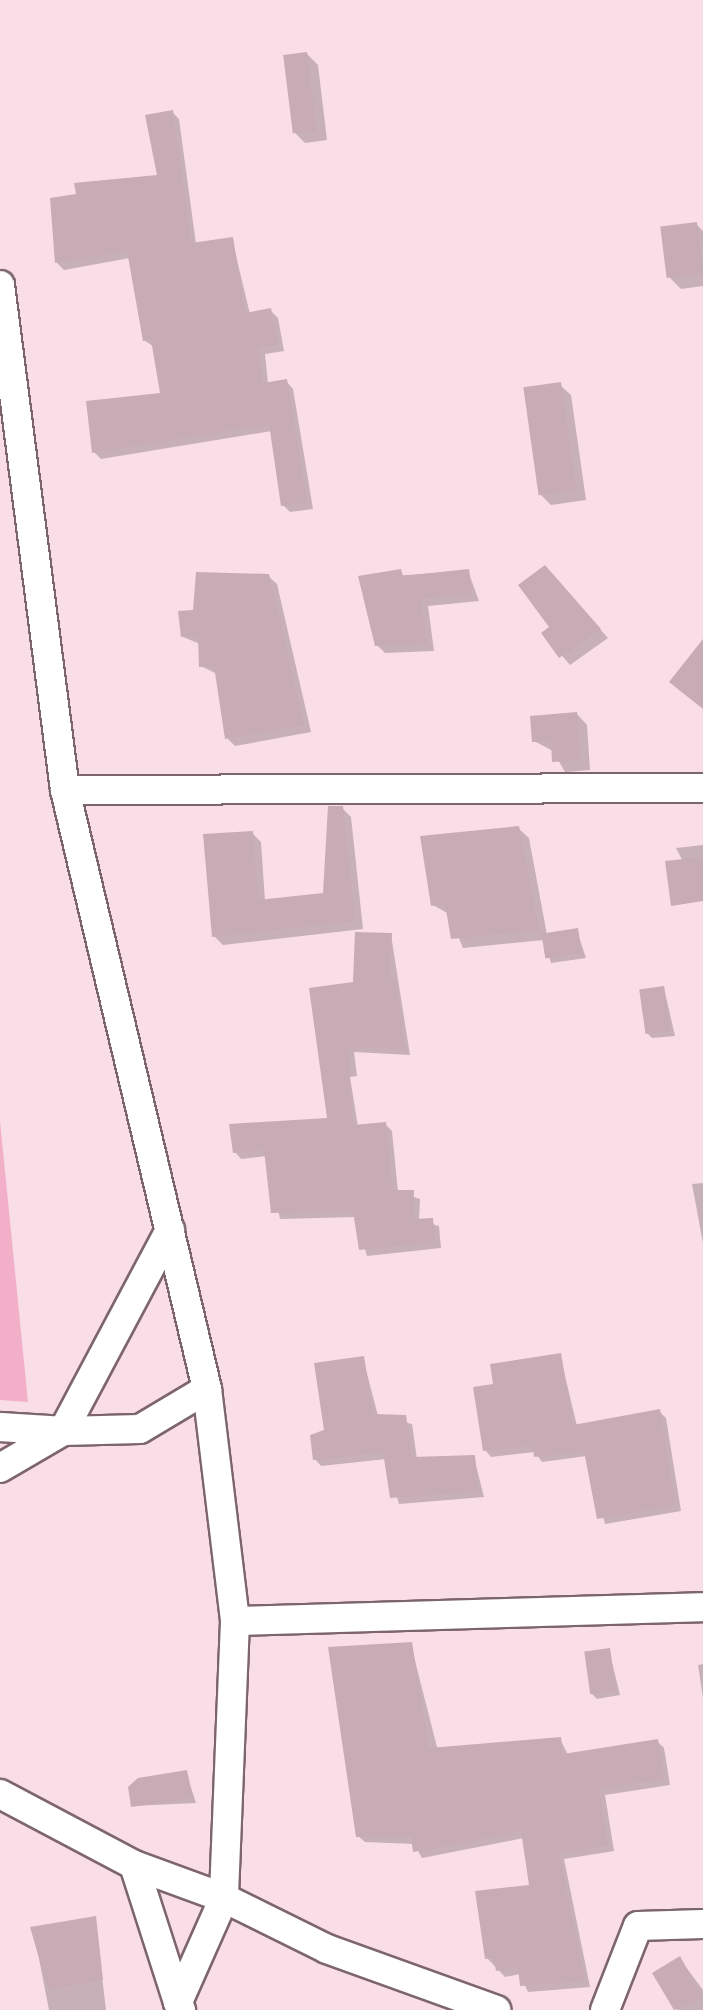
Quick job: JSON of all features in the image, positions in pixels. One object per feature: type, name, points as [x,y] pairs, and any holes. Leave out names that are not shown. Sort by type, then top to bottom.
[{"type":"street","points":[[0,285],[65,790],[207,1389],[235,1621],[224,1898],[180,2006]]},
{"type":"street","points":[[65,790],[703,788]]},
{"type":"street","points":[[0,1468],[63,1431],[170,1230]]},
{"type":"street","points":[[0,1427],[63,1431],[140,1429],[207,1389]]},
{"type":"street","points":[[235,1621],[703,1607]]},
{"type":"street","points":[[0,1794],[134,1865],[224,1898],[327,1949],[496,2010]]},
{"type":"street","points":[[134,1865],[180,2006]]},
{"type":"street","points":[[605,2010],[638,1926],[703,1924]]},
{"type":"shaded area","points":[[0,1121],[28,1402],[0,1400]]},
{"type":"building","points":[[307,52],[317,130],[293,133],[283,55]]},
{"type":"building","points":[[173,110],[191,243],[233,237],[245,313],[271,308],[278,345],[258,347],[264,398],[263,383],[287,379],[307,502],[281,506],[269,424],[92,453],[86,401],[160,393],[151,340],[143,341],[127,251],[55,263],[50,198],[76,194],[74,183],[157,175],[145,115]]},
{"type":"building","points":[[697,222],[703,274],[667,278],[660,227]]},
{"type":"building","points":[[561,382],[576,490],[539,495],[523,387]]},
{"type":"building","points":[[545,565],[601,629],[559,658],[541,633],[549,627],[518,585]]},
{"type":"building","points":[[401,569],[403,576],[469,569],[472,593],[421,599],[427,644],[375,646],[358,576]]},
{"type":"building","points":[[196,572],[269,574],[304,725],[225,739],[214,666],[199,667],[198,636],[181,637],[178,611],[193,610]]},
{"type":"building","points":[[703,639],[703,709],[669,682]]},
{"type":"building","points":[[577,712],[580,760],[552,762],[551,741],[532,742],[530,716]]},
{"type":"building","points":[[328,806],[343,806],[355,921],[212,937],[203,834],[253,831],[258,900],[323,893]]},
{"type":"building","points":[[519,826],[539,930],[451,939],[445,904],[431,906],[420,836]]},
{"type":"building","points":[[703,857],[703,901],[671,906],[665,861]]},
{"type":"building","points":[[578,928],[582,953],[545,958],[541,934]]},
{"type":"building","points":[[355,932],[392,933],[390,980],[396,980],[405,1049],[348,1047],[353,1125],[386,1122],[392,1190],[414,1190],[413,1219],[433,1218],[435,1242],[359,1250],[353,1211],[271,1213],[264,1150],[233,1153],[229,1124],[327,1118],[309,988],[353,982]]},
{"type":"building","points":[[664,986],[670,1031],[646,1034],[639,989]]},
{"type":"building","points":[[561,1353],[573,1425],[660,1409],[675,1505],[597,1519],[584,1451],[534,1457],[533,1446],[483,1451],[473,1387],[493,1384],[490,1364]]},
{"type":"building","points":[[364,1356],[373,1414],[406,1415],[412,1457],[475,1455],[478,1491],[390,1498],[383,1452],[313,1460],[310,1435],[324,1430],[314,1363]]},
{"type":"building","points":[[412,1642],[429,1748],[561,1737],[563,1754],[658,1739],[664,1779],[599,1788],[608,1845],[559,1853],[585,1981],[520,1986],[518,1967],[496,1971],[494,1958],[485,1959],[475,1891],[529,1885],[521,1831],[413,1852],[411,1837],[356,1837],[328,1647]]},
{"type":"building","points":[[610,1648],[616,1691],[590,1694],[584,1652]]},
{"type":"building","points":[[187,1770],[193,1798],[131,1807],[128,1787],[138,1778]]},
{"type":"building","points":[[96,1916],[103,1980],[48,1989],[30,1927]]},
{"type":"building","points":[[680,1956],[703,1999],[674,2010],[652,1973]]}]
